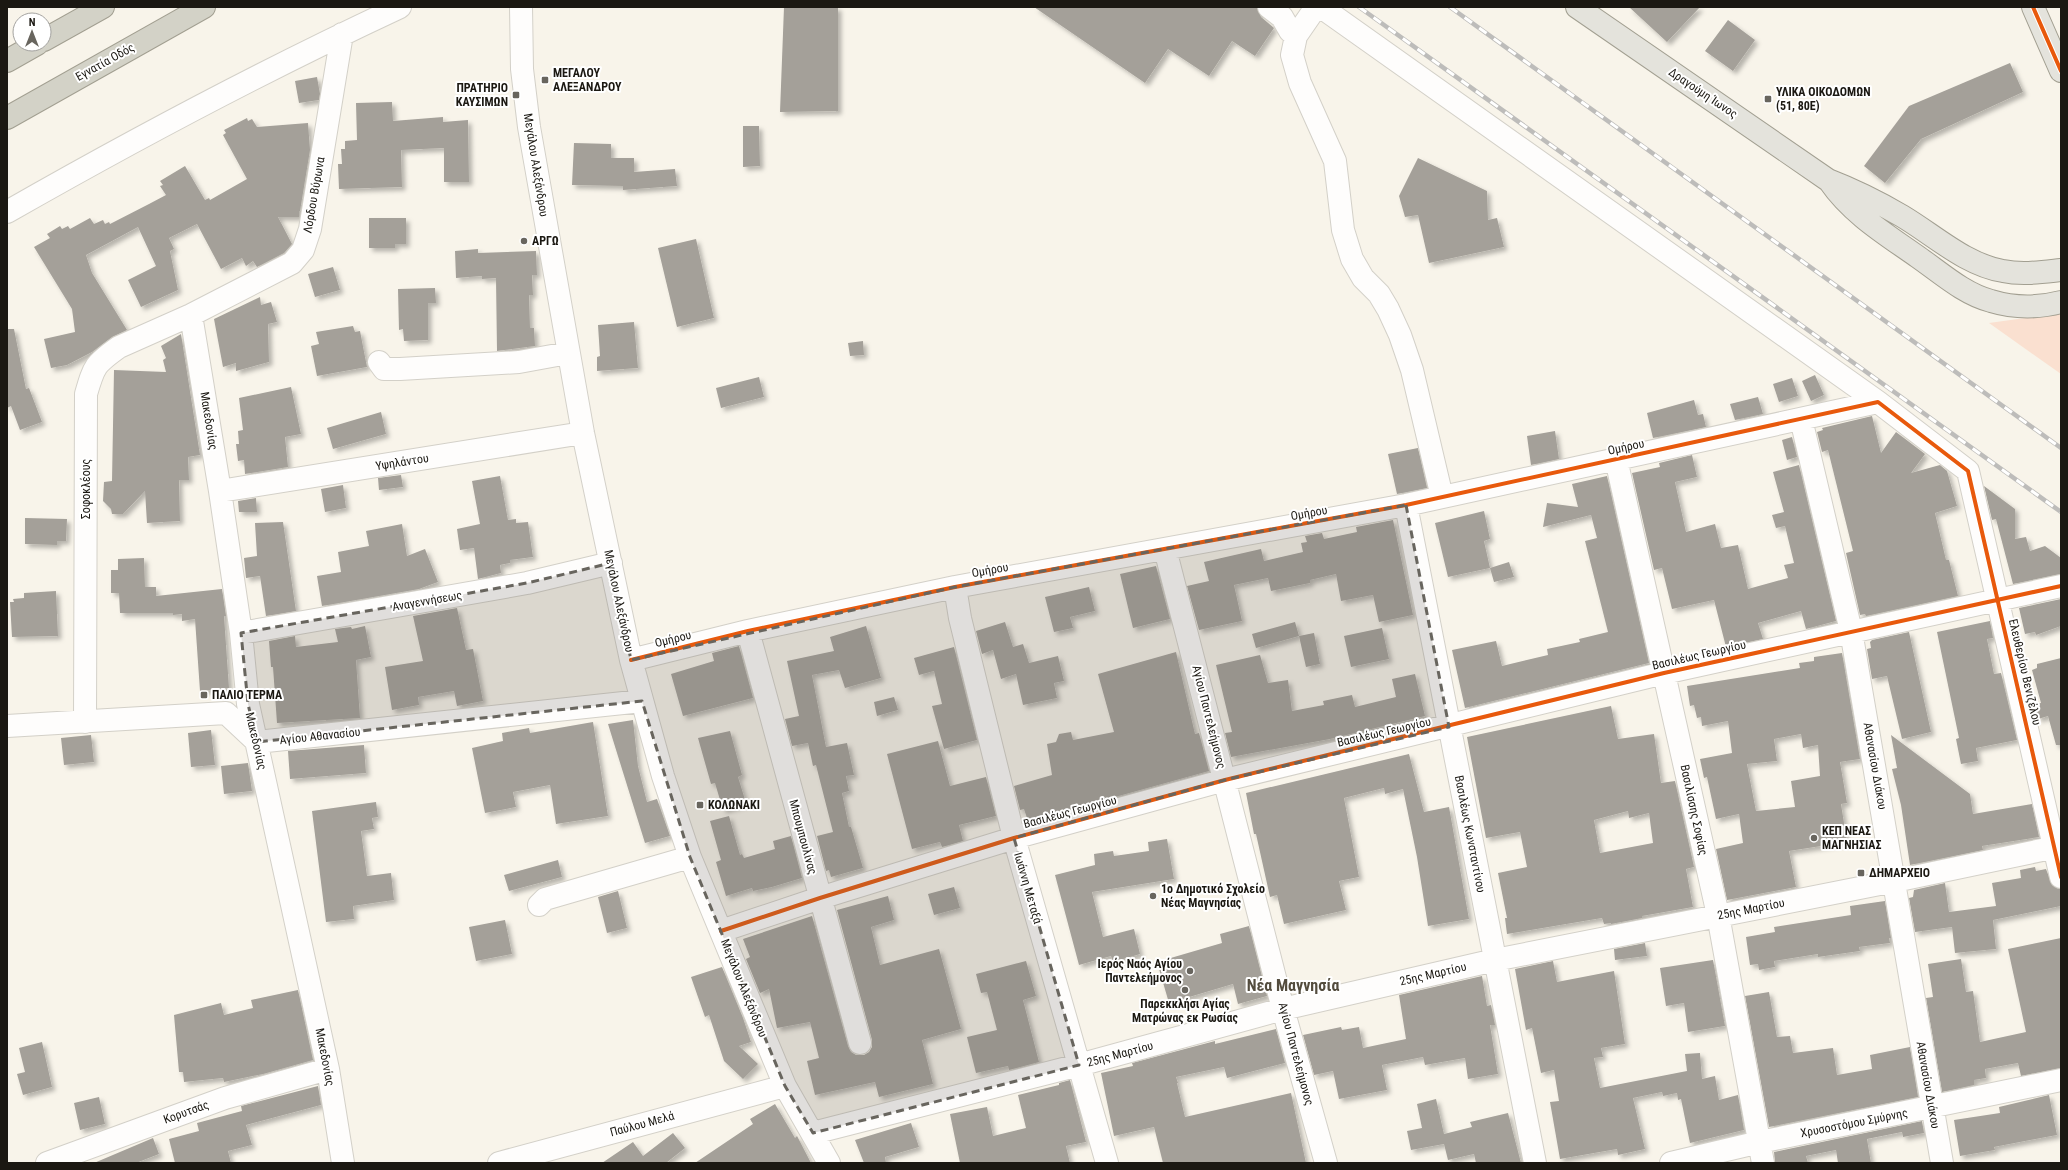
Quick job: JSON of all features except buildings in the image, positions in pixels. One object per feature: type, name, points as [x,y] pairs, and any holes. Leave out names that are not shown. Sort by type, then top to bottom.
[{"type":"highway","points":[[52,36],[103,7]]},
{"type":"highway","name":"Εγνατία Οδός","points":[[7,118],[204,7]]},
{"type":"highway","points":[[7,61],[23,52]]},
{"type":"main road","name":"Δραγούμη Ίωνος","points":[[1577,7],[1828,180],[1860,193],[1902,216],[1968,258],[1987,267],[2003,271],[2025,273],[2061,270]]},
{"type":"main road","points":[[2033,7],[2061,71]]},
{"type":"main road","name":"Δραγούμη Ίωνος","points":[[1828,180],[1838,194],[1853,209],[1965,290],[1991,301],[2014,306],[2027,307],[2061,302]]},
{"type":"street","points":[[7,212],[86,167],[342,34],[400,7]]},
{"type":"street","name":"Μεγάλου Αλεξάνδρου","points":[[521,7],[522,69],[529,127],[583,434],[631,660],[663,776],[690,857],[785,1086],[829,1163]]},
{"type":"street","points":[[1269,7],[1282,17],[1290,31],[1296,36]]},
{"type":"street","points":[[1316,7],[1296,36],[1292,55],[1300,83],[1335,161],[1343,230],[1352,259],[1363,278],[1379,294],[1400,335],[1412,370],[1442,497]]},
{"type":"street","points":[[1321,7],[1878,402]]},
{"type":"street","name":"Λόρδου Βύρωνα","points":[[191,315],[292,263],[303,250],[310,229],[342,34]]},
{"type":"street","name":"Μακεδονίας","points":[[191,315],[220,491],[241,633],[248,704],[328,1069],[343,1163]]},
{"type":"street","name":"Σοφοκλέους","points":[[86,722],[86,394],[93,369],[103,358],[119,347],[191,315]]},
{"type":"street","points":[[379,362],[384,369],[400,369],[519,362],[568,353]]},
{"type":"street","name":"Ομήρου","points":[[631,660],[748,631],[955,587],[1406,505],[1878,402]]},
{"type":"street","name":"Ελευθερίου Βενιζέλου","points":[[1878,402],[1968,471],[2058,847],[2061,877]]},
{"type":"street","name":"Αθανασίου Διάκου","points":[[1800,419],[1852,631],[1895,881],[1931,1108],[1942,1163]]},
{"type":"street","name":"Υψηλάντου","points":[[220,491],[583,434]]},
{"type":"street","name":"Βασιλίσσης Σοφίας","points":[[1616,459],[1718,915],[1763,1163]]},
{"type":"street","name":"Βασιλέως Κωνσταντίνου","points":[[1406,505],[1535,1163]]},
{"type":"street","name":"Αγίου Παντελεήμονος","points":[[1166,549],[1283,1009],[1326,1163]]},
{"type":"street","name":"Αναγεννήσεως","points":[[241,633],[527,583],[611,563]]},
{"type":"street","name":"Βασιλέως Γεωργίου","points":[[720,931],[820,898],[1014,838],[1225,780],[1664,673],[2061,586]]},
{"type":"street","name":"Ιωάννη Μεταξά","points":[[955,587],[960,618],[1014,838],[1107,1163]]},
{"type":"street","name":"Μπουμπουλίνας","points":[[748,631],[860,1043]]},
{"type":"street","name":"Αγίου Αθανασίου","points":[[257,742],[642,701]]},
{"type":"street","points":[[7,726],[226,713],[248,704]]},
{"type":"street","points":[[226,713],[257,742]]},
{"type":"street","name":"25ης Μαρτίου","points":[[813,1133],[1079,1066],[1283,1009],[1495,960],[1895,881],[2058,847]]},
{"type":"street","points":[[539,905],[545,899],[690,857]]},
{"type":"street","name":"Κορυτσάς","points":[[51,1162],[225,1098],[328,1069]]},
{"type":"street","name":"Χρυσοστόμου Σμύρνης","points":[[1671,1163],[1760,1142],[2061,1080]]},
{"type":"street","name":"Παύλου Μελά","points":[[500,1163],[549,1157],[785,1086]]},
{"type":"highlighted area","points":[[1406,505],[1449,727],[1225,780],[1014,838],[1079,1065],[813,1133],[785,1086],[690,857],[642,701],[257,742],[248,704],[241,633],[527,583],[611,563],[631,660],[955,587]]},
{"type":"shaded area","points":[[2061,313],[2061,374],[1989,323]]},
{"type":"railway","points":[[1359,7],[2061,512]]},
{"type":"railway","points":[[1450,7],[2061,448]]},
{"type":"cycle path","points":[[2033,7],[2061,71]]},
{"type":"cycle path","points":[[631,660],[748,631],[955,587],[1406,505],[1878,402],[1968,471],[2061,877]]},
{"type":"cycle path","points":[[721,931],[820,898],[1014,838],[1225,780],[1664,673],[2061,586]]},
{"type":"place","name":"ΜΕΓΑΛΟΥ ΑΛΕΞΑΝΔΡΟΥ","points":[[545,80]]},
{"type":"place","name":"ΠΡΑΤΗΡΙΟ ΚΑΥΣΙΜΩΝ","points":[[516,95]]},
{"type":"place","name":"ΥΛΙΚΑ ΟΙΚΟΔΟΜΩΝ (51, 80Ε)","points":[[1768,99]]},
{"type":"place","name":"ΑΡΓΩ","points":[[524,241]]},
{"type":"place","name":"ΠΑΛΙΟ ΤΕΡΜΑ","points":[[204,695]]},
{"type":"place","name":"ΚΟΛΩΝΑΚΙ","points":[[700,805]]},
{"type":"place","name":"ΚΕΠ ΝΕΑΣ ΜΑΓΝΗΣΙΑΣ","points":[[1814,838]]},
{"type":"place","name":"ΔΗΜΑΡΧΕΙΟ","points":[[1861,873]]},
{"type":"place","name":"1ο Δημοτικό Σχολείο Νέας Μαγνησίας","points":[[1153,896]]},
{"type":"place","name":"Ιερός Ναός Αγίου Παντελεήμονος","points":[[1190,971]]},
{"type":"place","name":"Παρεκκλήσι Αγίας Ματρώνας εκ Ρωσίας","points":[[1185,990]]},
{"type":"district","name":"Νέα Μαγνησία","points":[[1293,985]]}]
